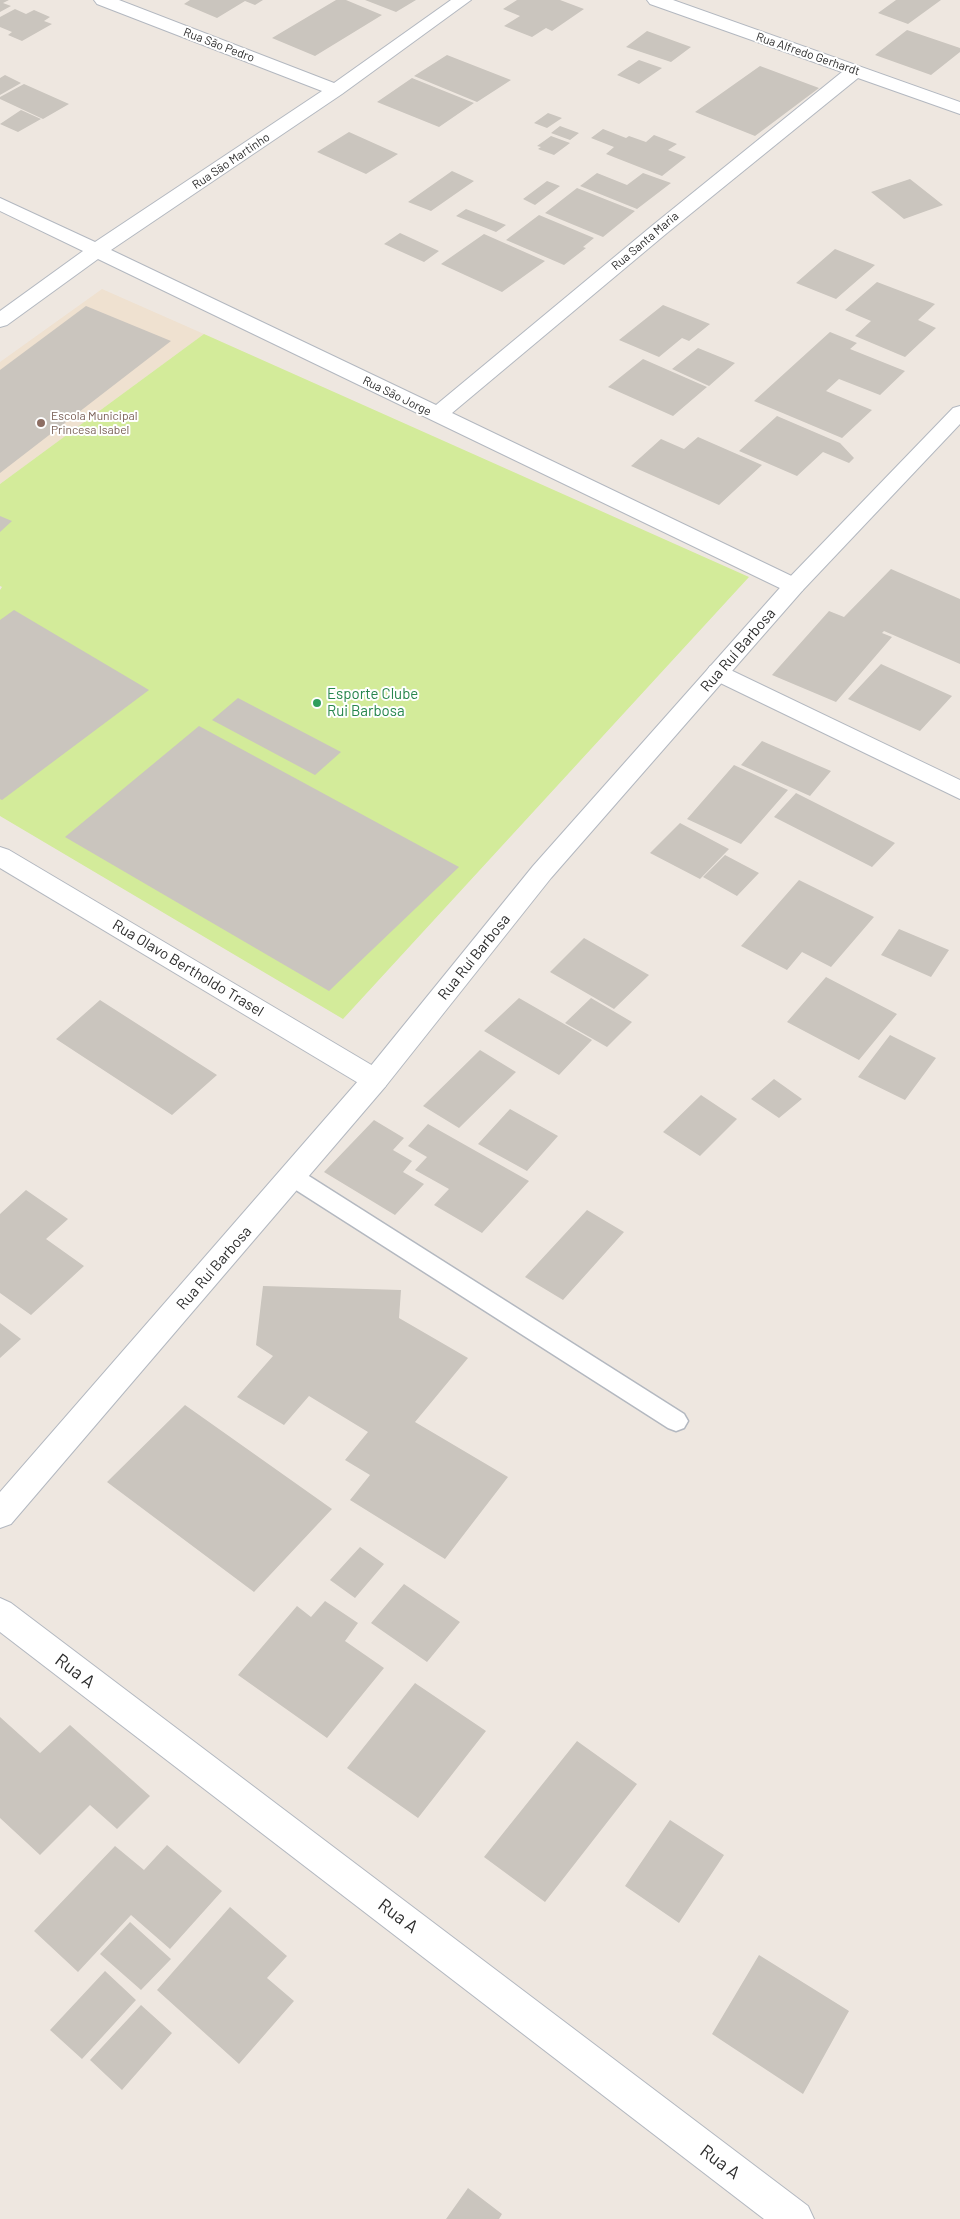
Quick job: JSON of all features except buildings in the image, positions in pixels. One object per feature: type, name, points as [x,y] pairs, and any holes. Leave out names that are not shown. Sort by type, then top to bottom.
[{"type":"street","name":"Rua São Pedro","points":[[103,0],[336,90]]},
{"type":"street","name":"Rua São Martinho","points":[[0,321],[97,250],[336,90],[462,0]]},
{"type":"street","name":"Rua Alfredo Gerhardt","points":[[656,0],[960,108]]},
{"type":"street","name":"Rua Santa Maria","points":[[437,415],[660,229],[856,70]]},
{"type":"street","name":"Rua São Jorge","points":[[0,204],[794,586]]},
{"type":"street","name":"Rua Ruí Barbosa","points":[[0,1514],[375,1080],[542,872],[794,586],[960,412]]},
{"type":"street","points":[[718,672],[960,790]]},
{"type":"street","name":"Rua Olavo Bertholdo Trasel","points":[[0,856],[375,1080]]},
{"type":"street","name":"Rua A","points":[[0,1613],[795,2219]]},
{"type":"lane","points":[[293,1177],[676,1421]]},
{"type":"shaded area","name":"Escola Municipal Princesa Isabel","points":[[102,289],[204,334],[0,484],[0,362]]},
{"type":"green space","name":"Esporte Clube Rui Barbosa","points":[[204,334],[749,577],[343,1019],[0,816],[0,590],[2,587],[0,586],[0,484]]},
{"type":"place","name":"Escola Municipal Princesa Isabel","points":[[41,423]]},
{"type":"place","name":"Esporte Clube Rui Barbosa","points":[[317,703]]}]
